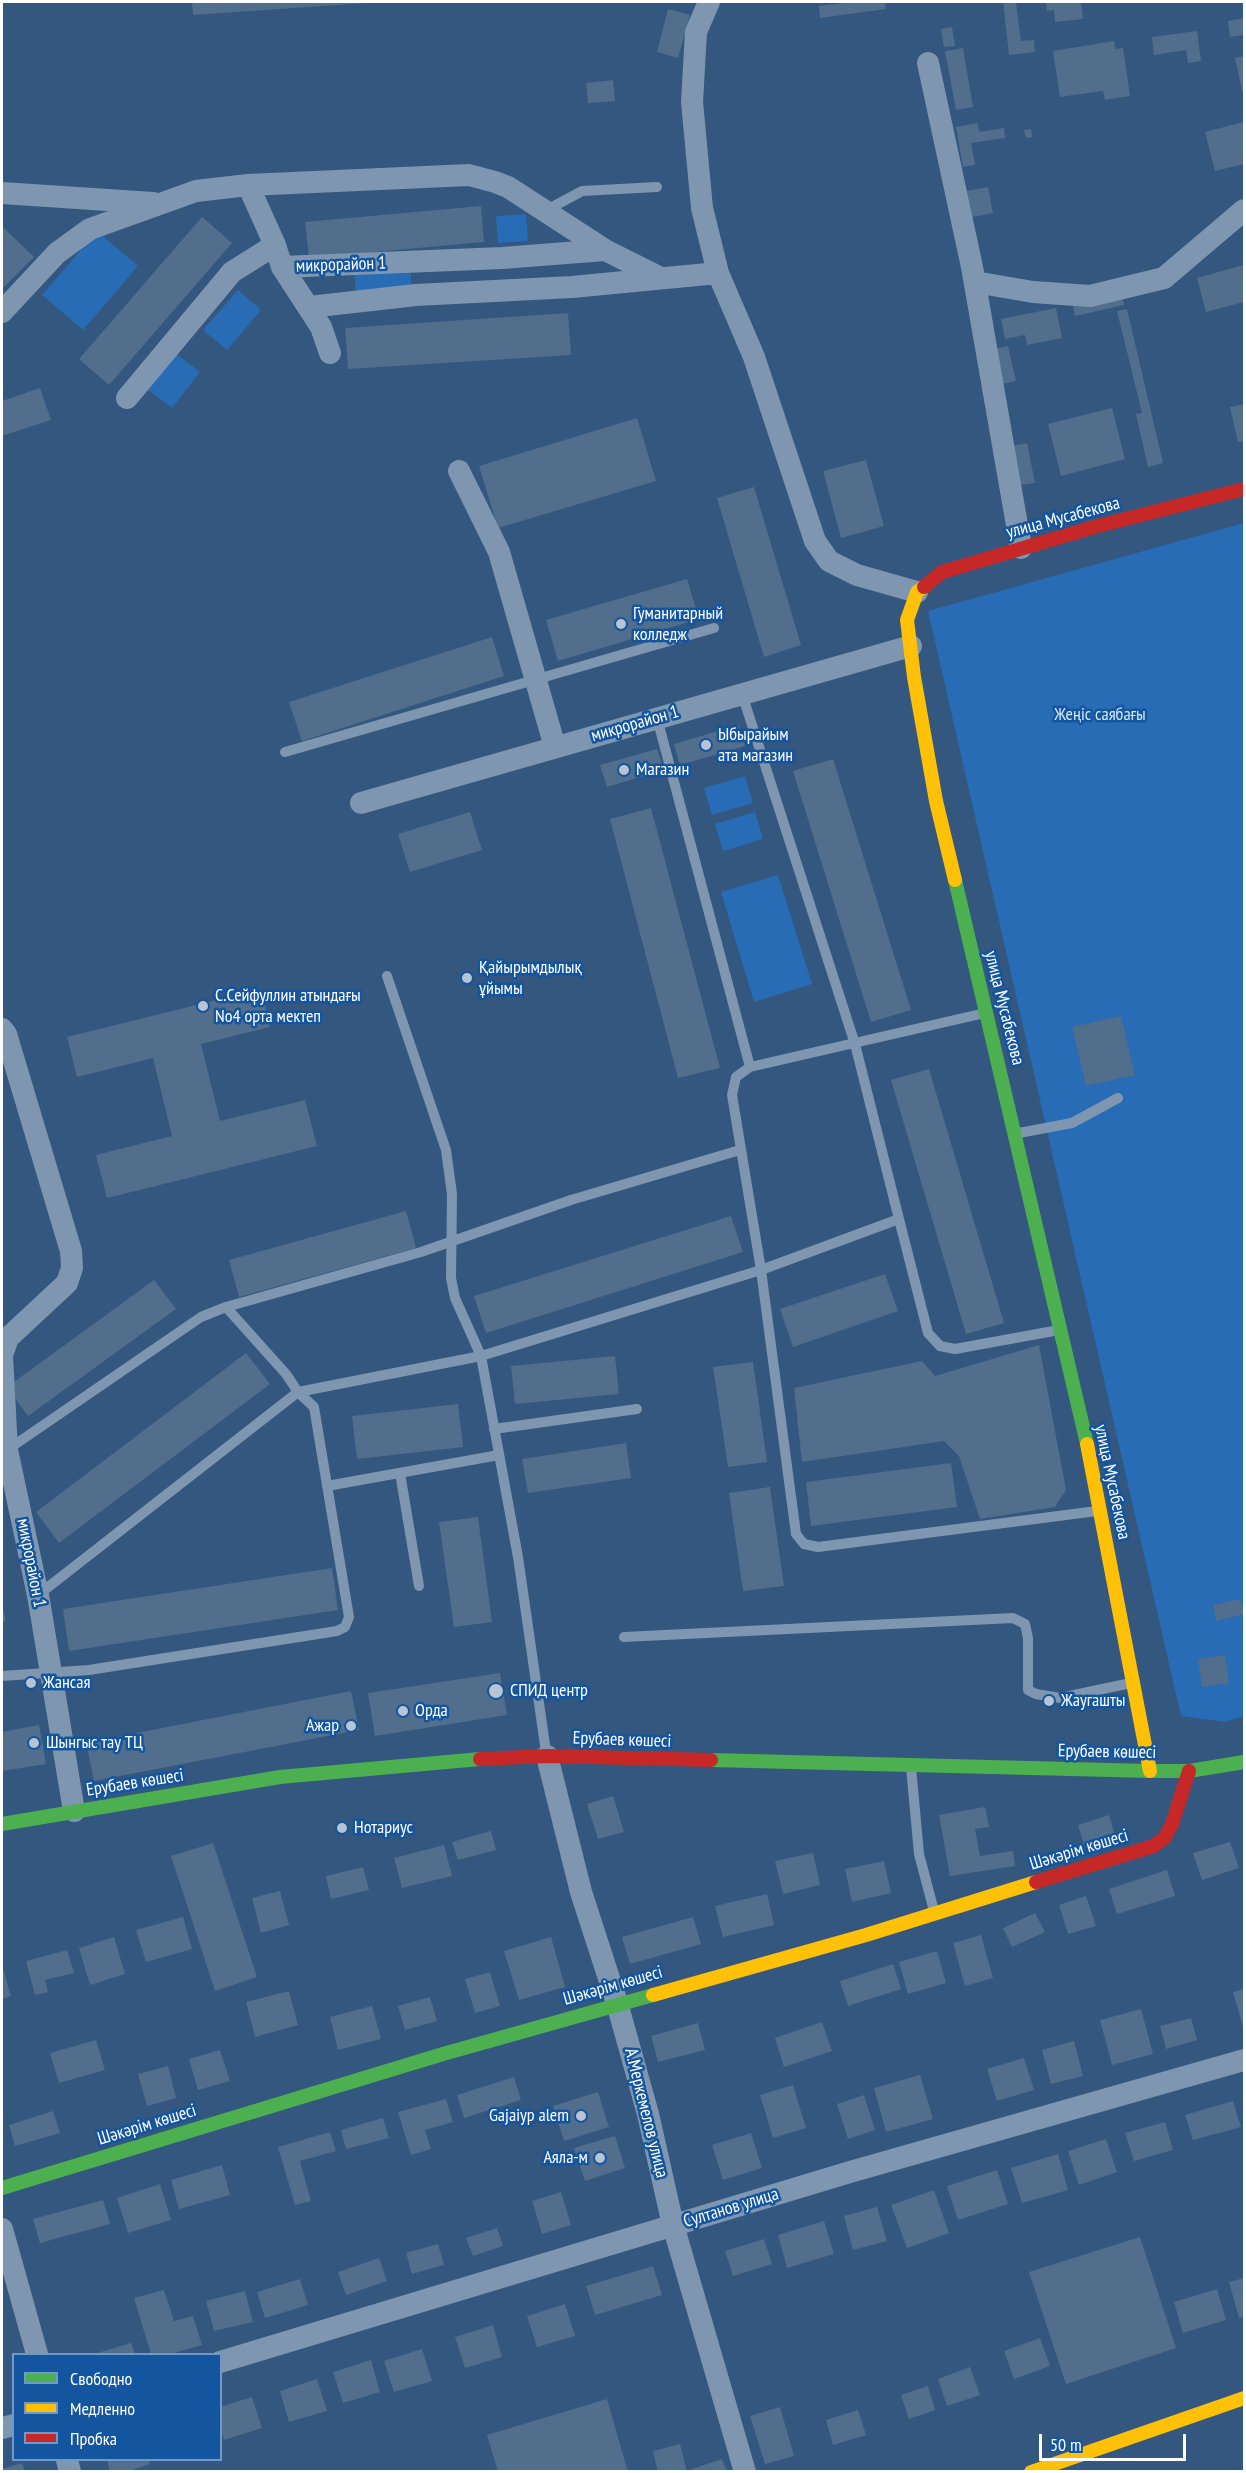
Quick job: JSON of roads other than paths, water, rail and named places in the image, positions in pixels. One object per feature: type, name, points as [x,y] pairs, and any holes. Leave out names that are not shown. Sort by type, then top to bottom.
[{"type":"street","points":[[709,2],[696,32],[692,102],[702,208],[718,273],[754,357],[815,541],[830,561],[839,566],[857,575],[917,592]]},
{"type":"street","points":[[928,63],[975,282],[1021,548]]},
{"type":"street","points":[[2,312],[57,253],[90,229],[196,191],[248,185],[469,175],[501,184],[605,250],[661,278]]},
{"type":"street","name":"микрорайон 1","points":[[248,185],[282,267],[502,258],[605,250]]},
{"type":"street","points":[[2,193],[160,204]]},
{"type":"street","points":[[975,282],[1033,292],[1090,296],[1164,278],[1245,210]]},
{"type":"street","points":[[127,398],[232,272],[275,246]]},
{"type":"street","points":[[282,267],[321,327],[330,353]]},
{"type":"street","points":[[309,307],[416,295],[572,287],[718,273]]},
{"type":"street","points":[[459,471],[499,552],[555,747]]},
{"type":"street","name":"улица Мусабекова","points":[[1150,1771],[1100,1510],[1016,1134],[936,801],[907,620],[917,592],[942,572],[1021,548],[1245,489]]},
{"type":"street","name":"микрорайон 1","points":[[361,804],[910,645]]},
{"type":"street","name":"микрорайон 1","points":[[2,1029],[6,1034],[71,1251],[72,1268],[67,1283],[8,1338],[2,1355],[8,1483],[38,1595],[74,1811]]},
{"type":"street","name":"Ерубаев көшесі","points":[[2,1824],[280,1777],[453,1760],[547,1755],[1150,1771],[1189,1771],[1245,1762]]},
{"type":"street","name":"А.Меркемелов улица","points":[[547,1755],[581,1892],[617,2003],[648,2114],[673,2225],[745,2472]]},
{"type":"street","name":"Шәкәрім көшесі","points":[[2,2188],[432,2057],[935,1914],[1154,1846],[1165,1837],[1172,1824],[1189,1771]]},
{"type":"street","name":"Султанов улица","points":[[222,2361],[849,2172],[1245,2060]]},
{"type":"street","points":[[2,2229],[36,2353]]},
{"type":"street","points":[[1031,2472],[1245,2398]]},
{"type":"lane","points":[[545,212],[582,191],[657,187]]},
{"type":"lane","points":[[285,752],[714,628]]},
{"type":"lane","points":[[742,694],[855,1044],[928,1333],[940,1346],[956,1349],[1060,1330]]},
{"type":"lane","points":[[657,718],[750,1067]]},
{"type":"lane","points":[[387,976],[446,1150],[452,1194],[451,1278],[455,1298],[481,1356],[518,1557],[547,1755]]},
{"type":"lane","points":[[986,1013],[750,1067],[736,1077],[732,1095],[761,1270],[796,1534],[804,1545],[818,1547],[1100,1510]]},
{"type":"lane","points":[[1016,1134],[1072,1123],[1118,1098]]},
{"type":"lane","points":[[7,1450],[201,1317],[226,1307],[421,1252],[571,1200],[740,1150]]},
{"type":"lane","points":[[38,1595],[298,1392],[481,1356],[761,1270],[899,1219]]},
{"type":"lane","points":[[2,1676],[101,1668],[337,1631],[345,1627],[349,1617],[314,1407],[298,1392],[286,1374],[226,1307]]},
{"type":"lane","points":[[494,1429],[637,1408]]},
{"type":"lane","points":[[327,1486],[499,1455]]},
{"type":"lane","points":[[400,1473],[419,1586]]},
{"type":"lane","points":[[624,1637],[1013,1617],[1024,1624],[1028,1638],[1028,1690],[1036,1694],[1060,1698],[1134,1682]]},
{"type":"lane","points":[[911,1766],[919,1854],[935,1914]]},
{"type":"place","name":"Гуманитарный колледж","points":[[621,624]]},
{"type":"place","name":"Ыбырайым ата магазин","points":[[706,745]]},
{"type":"place","name":"Магазин","points":[[624,770]]},
{"type":"place","name":"Қайырымдылық ұйымы","points":[[467,978]]},
{"type":"place","name":"С.Сейфуллин атындағы No4 орта мектеп","points":[[203,1006]]},
{"type":"place","name":"Жансая","points":[[31,1683]]},
{"type":"place","name":"СПИД центр","points":[[496,1691]]},
{"type":"place","name":"Жаугашты","points":[[1049,1701]]},
{"type":"place","name":"Орда","points":[[403,1711]]},
{"type":"place","name":"Ажар","points":[[351,1726]]},
{"type":"place","name":"Шынгыс тау ТЦ","points":[[34,1743]]},
{"type":"place","name":"Нотариус","points":[[342,1828]]},
{"type":"place","name":"Gajaiyp alem","points":[[581,2116]]},
{"type":"place","name":"Аяла-м","points":[[600,2158]]},
{"type":"park label","name":"Жеңіс саябағы","points":[[1100,715]]}]
